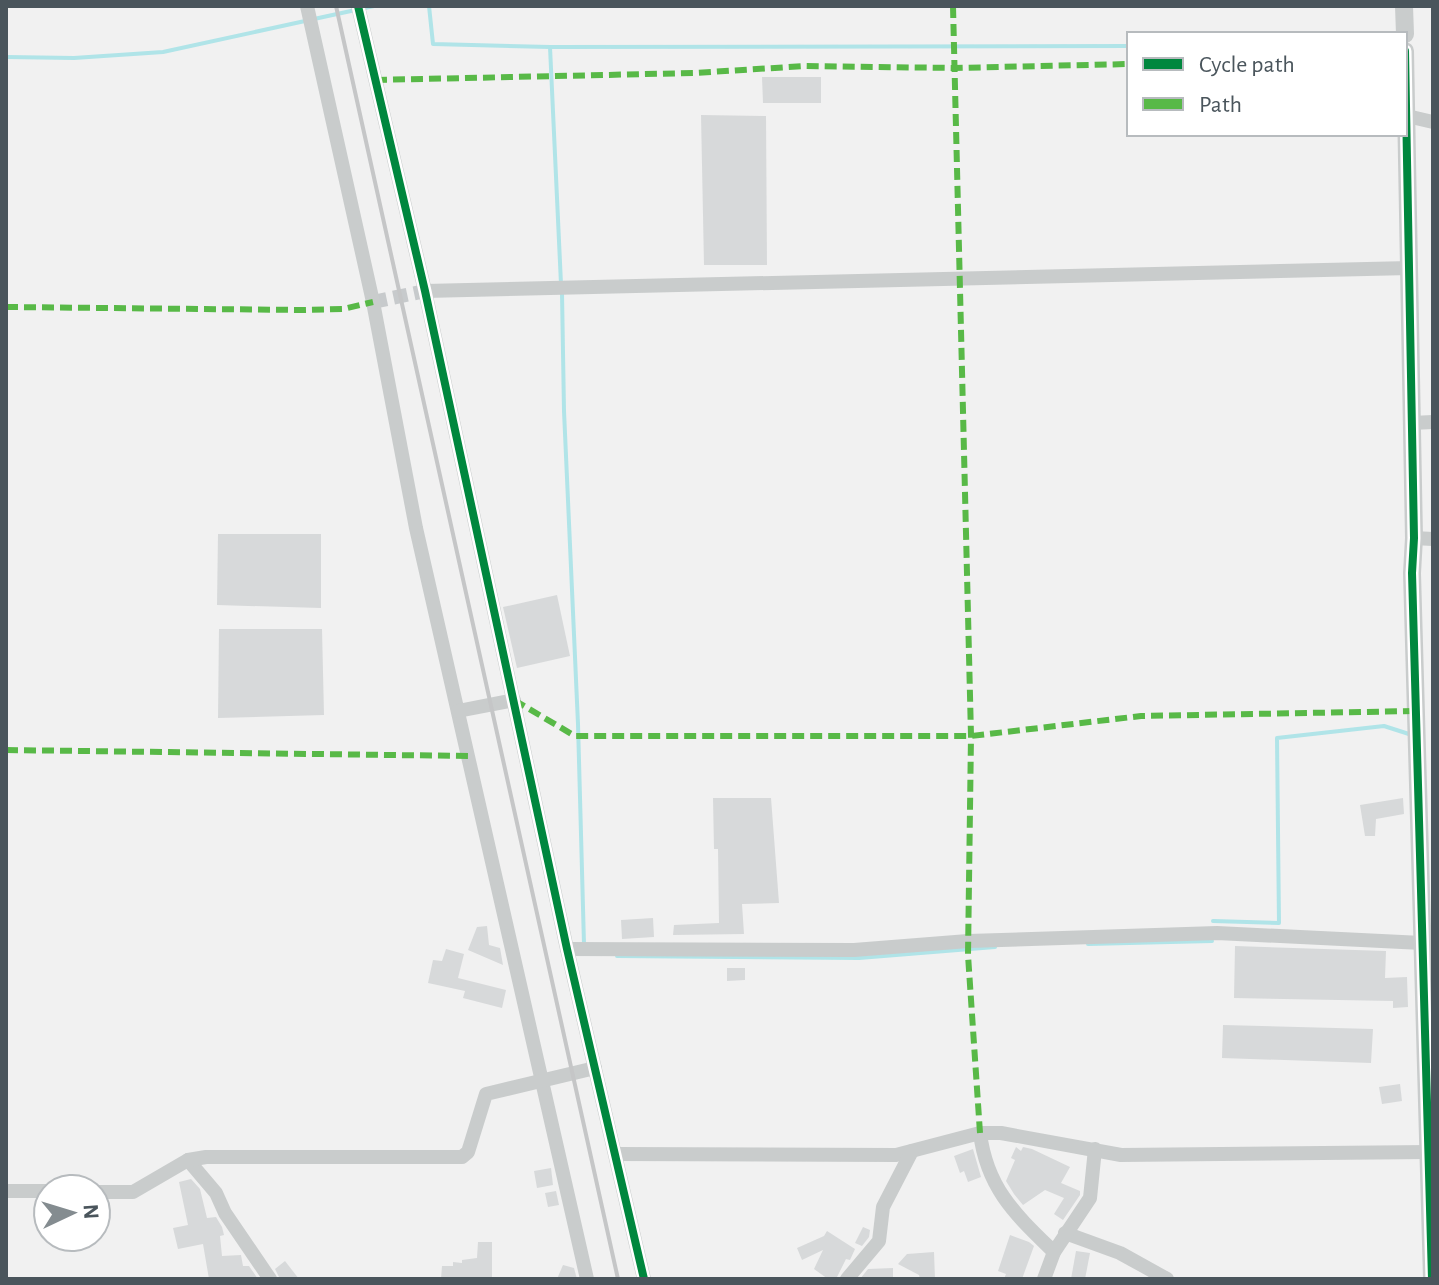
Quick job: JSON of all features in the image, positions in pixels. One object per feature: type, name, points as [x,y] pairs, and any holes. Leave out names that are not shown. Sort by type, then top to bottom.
[{"type":"street","points":[[307,6],[373,302],[416,528],[587,1279]]},
{"type":"street","points":[[358,6],[425,291],[567,949],[644,1279]]},
{"type":"street","points":[[1404,6],[1405,32]]},
{"type":"street","points":[[1432,1279],[1429,1006],[1422,943],[1425,734],[1412,573],[1424,538],[1412,423],[1407,116],[1433,122]]},
{"type":"street","points":[[425,291],[1410,268]]},
{"type":"street","points":[[1412,423],[1433,422]]},
{"type":"street","points":[[458,711],[514,700]]},
{"type":"street","points":[[567,949],[854,950],[968,941],[1217,933],[1422,943]]},
{"type":"street","points":[[112,1192],[133,1192],[188,1160],[206,1157],[462,1157],[468,1152],[486,1094],[595,1068]]},
{"type":"street","points":[[617,1154],[896,1155],[980,1133],[1001,1133],[1121,1155],[1429,1152]]},
{"type":"street","points":[[980,1133],[988,1172],[997,1189],[1018,1217],[1054,1252]]},
{"type":"street","points":[[1044,1279],[1054,1252],[1090,1198],[1095,1149]]},
{"type":"street","points":[[847,1279],[879,1241],[883,1207],[912,1151]]},
{"type":"street","points":[[188,1160],[216,1193],[225,1213],[270,1279]]},
{"type":"street","points":[[6,1191],[32,1191]]},
{"type":"street","points":[[1065,1233],[1120,1253],[1167,1279]]},
{"type":"building","points":[[762,77],[821,77],[821,103],[763,103]]},
{"type":"building","points":[[701,115],[766,116],[767,265],[704,265]]},
{"type":"building","points":[[218,534],[321,534],[321,608],[217,605]]},
{"type":"building","points":[[557,595],[570,656],[517,668],[503,607]]},
{"type":"building","points":[[219,629],[322,629],[324,715],[218,718]]},
{"type":"building","points":[[713,798],[771,798],[779,903],[742,904],[744,934],[673,935],[674,925],[719,923],[718,849],[714,849]]},
{"type":"building","points":[[1403,798],[1404,814],[1376,819],[1375,836],[1365,836],[1360,805]]},
{"type":"building","points":[[653,918],[654,937],[622,939],[621,920]]},
{"type":"building","points":[[487,926],[489,945],[500,948],[503,965],[468,950],[477,927]]},
{"type":"building","points":[[1235,946],[1386,951],[1385,978],[1407,977],[1408,1007],[1393,1008],[1393,1001],[1234,998]]},
{"type":"building","points":[[446,949],[464,954],[458,978],[506,990],[502,1008],[463,998],[465,991],[428,983],[433,960],[442,961]]},
{"type":"building","points":[[727,968],[745,968],[745,980],[727,981]]},
{"type":"building","points":[[1223,1025],[1373,1029],[1371,1063],[1222,1058]]},
{"type":"building","points":[[1400,1084],[1402,1101],[1382,1104],[1379,1087]]},
{"type":"building","points":[[1016,1147],[1021,1151],[1023,1147],[1032,1149],[1070,1167],[1061,1183],[1080,1191],[1080,1195],[1063,1220],[1054,1214],[1064,1198],[1045,1190],[1023,1205],[1014,1194],[1006,1181],[1015,1160],[1011,1158]]},
{"type":"building","points":[[973,1149],[981,1177],[968,1182],[964,1171],[960,1173],[954,1156]]},
{"type":"building","points":[[551,1168],[553,1185],[537,1188],[534,1171]]},
{"type":"building","points":[[191,1179],[200,1189],[207,1218],[216,1217],[222,1227],[222,1256],[241,1255],[243,1266],[249,1266],[258,1279],[209,1279],[203,1244],[178,1249],[173,1228],[188,1225],[179,1182]]},
{"type":"building","points":[[556,1191],[559,1205],[548,1207],[545,1193]]},
{"type":"building","points":[[863,1227],[870,1230],[862,1246],[855,1243]]},
{"type":"building","points":[[827,1231],[855,1249],[836,1279],[828,1279],[814,1269],[823,1250],[802,1260],[797,1248],[824,1236]]},
{"type":"building","points":[[1010,1235],[1034,1246],[1022,1279],[1004,1279],[1006,1274],[998,1271]]},
{"type":"building","points":[[478,1242],[492,1242],[492,1279],[441,1279],[442,1266],[453,1266],[453,1262],[462,1263],[462,1260],[477,1258]]},
{"type":"building","points":[[1076,1251],[1090,1253],[1085,1279],[1071,1279]]},
{"type":"building","points":[[934,1252],[935,1279],[920,1279],[919,1275],[898,1264],[907,1254]]},
{"type":"building","points":[[285,1261],[299,1279],[280,1279],[275,1269]]},
{"type":"building","points":[[563,1265],[574,1268],[577,1279],[557,1279]]},
{"type":"building","points":[[893,1268],[893,1279],[860,1279],[868,1269]]},
{"type":"waterway","points":[[314,19],[374,6]]},
{"type":"waterway","points":[[429,6],[433,44],[550,47],[1127,46]]},
{"type":"waterway","points":[[6,57],[74,58],[163,52],[305,21]]},
{"type":"waterway","points":[[550,47],[561,284]]},
{"type":"waterway","points":[[562,293],[584,944]]},
{"type":"waterway","points":[[1213,921],[1279,923],[1277,738],[1384,726],[1412,735]]},
{"type":"waterway","points":[[1088,944],[1212,941]]},
{"type":"waterway","points":[[617,956],[859,958],[995,947]]},
{"type":"tunnel","points":[[373,302],[425,291]]},
{"type":"railway","points":[[336,6],[618,1279]]},
{"type":"marked path","points":[[953,6],[971,736],[968,955],[980,1133]]},
{"type":"marked path","points":[[375,80],[695,73],[805,66],[955,68],[1127,64]]},
{"type":"marked path","points":[[6,307],[302,310],[343,309],[373,302]]},
{"type":"marked path","points":[[514,700],[575,736],[971,736],[1141,716],[1416,711]]},
{"type":"marked path","points":[[6,750],[469,756]]},
{"type":"cycle path","points":[[358,6],[425,291],[567,949],[644,1279]]},
{"type":"cycle path","points":[[1407,136],[1414,538],[1412,573],[1432,1279]]}]
